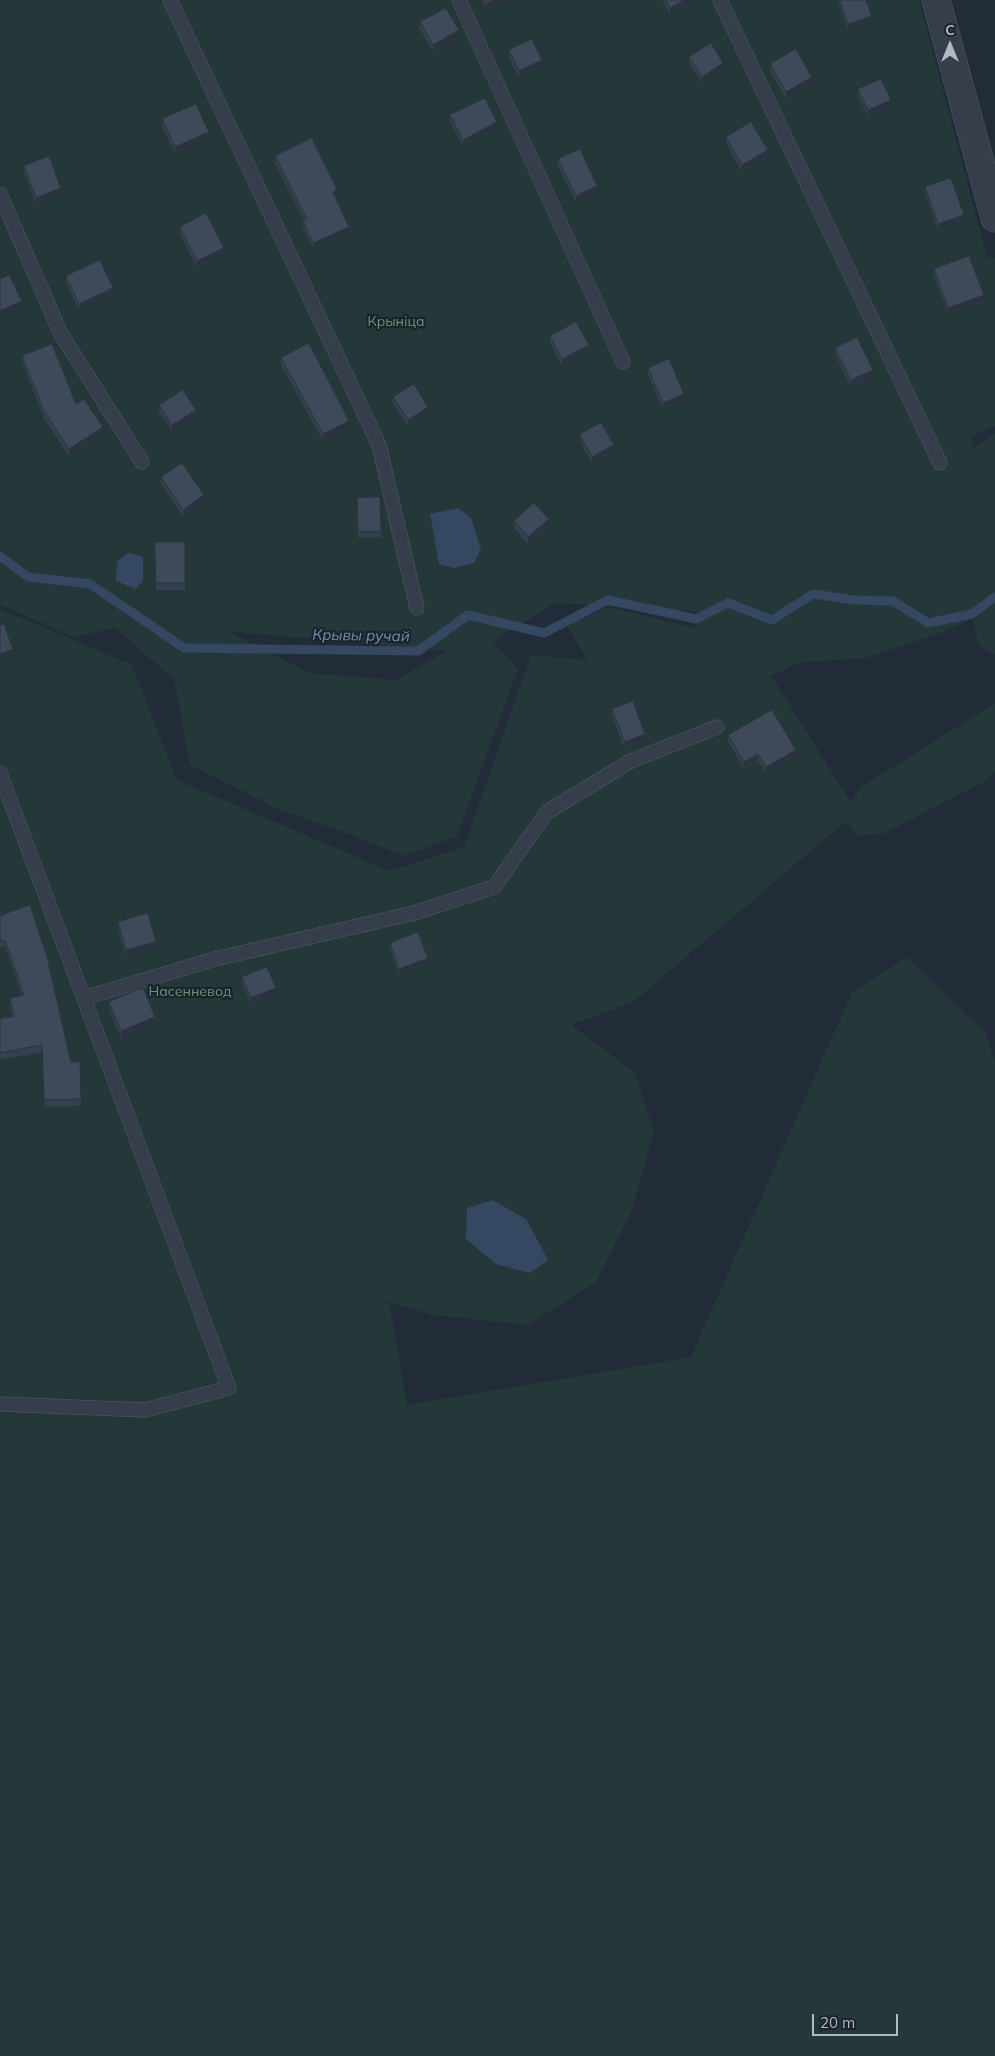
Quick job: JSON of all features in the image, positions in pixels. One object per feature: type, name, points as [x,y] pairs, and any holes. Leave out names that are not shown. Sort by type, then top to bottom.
[{"type":"street","points":[[936,0],[995,218]]},
{"type":"lane","points":[[170,0],[379,445],[417,608]]},
{"type":"lane","points":[[460,0],[623,362]]},
{"type":"lane","points":[[720,0],[940,463]]},
{"type":"lane","points":[[0,194],[61,334],[142,462]]},
{"type":"lane","points":[[84,998],[215,959],[414,913],[494,886],[547,812],[631,761],[717,727]]},
{"type":"lane","points":[[0,773],[229,1388],[145,1410],[0,1404]]},
{"type":"green space","points":[[0,0],[919,0],[987,257],[995,258],[995,426],[970,437],[973,448],[995,433],[995,655],[978,645],[973,619],[940,633],[865,658],[797,663],[770,677],[773,678],[851,803],[860,788],[995,703],[995,772],[985,781],[885,833],[859,836],[845,822],[633,1002],[571,1025],[635,1073],[654,1132],[632,1210],[596,1282],[528,1325],[433,1315],[389,1302],[407,1405],[691,1357],[852,992],[907,957],[985,1032],[995,1062],[995,2056],[0,2056],[0,609],[132,665],[177,780],[389,871],[464,847],[531,655],[587,660],[567,625],[609,607],[695,628],[701,612],[555,603],[493,642],[518,669],[457,836],[404,856],[352,835],[275,808],[190,765],[174,679],[115,628],[73,637],[0,605]],"holes":[[[227,631],[447,651],[396,680],[310,673]],[[493,1200],[526,1219],[467,1208]]]},
{"type":"water","points":[[458,508],[471,518],[481,549],[474,563],[454,568],[439,564],[430,514]]},
{"type":"water","points":[[129,553],[143,557],[143,580],[136,589],[116,581],[117,561]]},
{"type":"water","points":[[493,1200],[526,1219],[548,1260],[530,1273],[496,1264],[466,1239],[467,1208]]},
{"type":"building","points":[[484,0],[496,0],[485,4]]},
{"type":"building","points":[[666,0],[685,0],[670,8]]},
{"type":"building","points":[[840,0],[866,0],[872,16],[848,24]]},
{"type":"building","points":[[446,8],[459,30],[433,45],[420,22]]},
{"type":"building","points":[[532,39],[542,60],[519,71],[509,50]]},
{"type":"building","points":[[711,43],[723,63],[702,77],[689,57]]},
{"type":"building","points":[[796,49],[812,77],[786,92],[770,64]]},
{"type":"building","points":[[881,79],[891,100],[868,110],[858,89]]},
{"type":"building","points":[[485,98],[497,122],[463,140],[450,115]]},
{"type":"building","points":[[196,104],[209,132],[175,147],[162,119]]},
{"type":"building","points":[[751,122],[768,150],[742,165],[726,137]]},
{"type":"building","points":[[312,138],[337,190],[333,192],[349,227],[313,243],[303,221],[307,219],[275,156]]},
{"type":"building","points":[[580,149],[597,186],[576,196],[558,159]]},
{"type":"building","points":[[49,156],[61,188],[36,198],[24,166]]},
{"type":"building","points":[[951,178],[964,215],[938,224],[925,187]]},
{"type":"building","points":[[206,213],[224,248],[197,261],[180,227]]},
{"type":"building","points":[[969,256],[984,295],[948,308],[934,269]]},
{"type":"building","points":[[100,260],[113,288],[79,304],[66,276]]},
{"type":"building","points":[[9,275],[22,301],[0,311],[0,279]]},
{"type":"building","points":[[576,322],[589,345],[562,359],[550,336]]},
{"type":"building","points":[[857,337],[873,370],[851,380],[835,348]]},
{"type":"building","points":[[309,343],[349,421],[323,434],[281,358]]},
{"type":"building","points":[[52,344],[76,404],[84,399],[103,427],[69,449],[44,411],[22,356]]},
{"type":"building","points":[[669,359],[684,394],[663,403],[648,368]]},
{"type":"building","points":[[414,384],[428,407],[408,420],[393,397]]},
{"type":"building","points":[[183,390],[196,410],[172,425],[159,405]]},
{"type":"building","points":[[601,423],[614,445],[592,457],[580,434]]},
{"type":"building","points":[[182,463],[204,495],[183,510],[161,477]]},
{"type":"building","points":[[380,497],[381,531],[358,532],[357,498]]},
{"type":"building","points":[[534,503],[549,519],[528,537],[514,521]]},
{"type":"building","points":[[155,542],[185,542],[185,583],[156,583]]},
{"type":"building","points":[[4,624],[13,649],[0,654],[0,626]]},
{"type":"building","points":[[633,701],[645,734],[625,742],[612,709]]},
{"type":"building","points":[[772,710],[796,750],[766,767],[758,754],[744,762],[728,735]]},
{"type":"building","points":[[30,905],[47,957],[71,1062],[80,1062],[81,1099],[44,1100],[42,1045],[0,1053],[0,1019],[14,1016],[10,998],[24,995],[5,940],[0,941],[0,916]]},
{"type":"building","points":[[148,913],[156,942],[126,950],[118,922]]},
{"type":"building","points":[[418,932],[428,958],[399,969],[390,943]]},
{"type":"building","points":[[267,967],[276,988],[251,998],[242,977]]},
{"type":"building","points":[[143,988],[155,1017],[121,1031],[109,1002]]},
{"type":"waterway","name":"Крывы ручай","points":[[0,556],[28,577],[90,584],[184,648],[418,651],[468,615],[544,633],[608,600],[696,619],[728,603],[772,620],[813,594],[854,600],[893,601],[928,623],[972,614],[995,597]]},
{"type":"park label","name":"Крыніца","points":[[396,322]]},
{"type":"park label","name":"Насенневод","points":[[190,992]]}]
